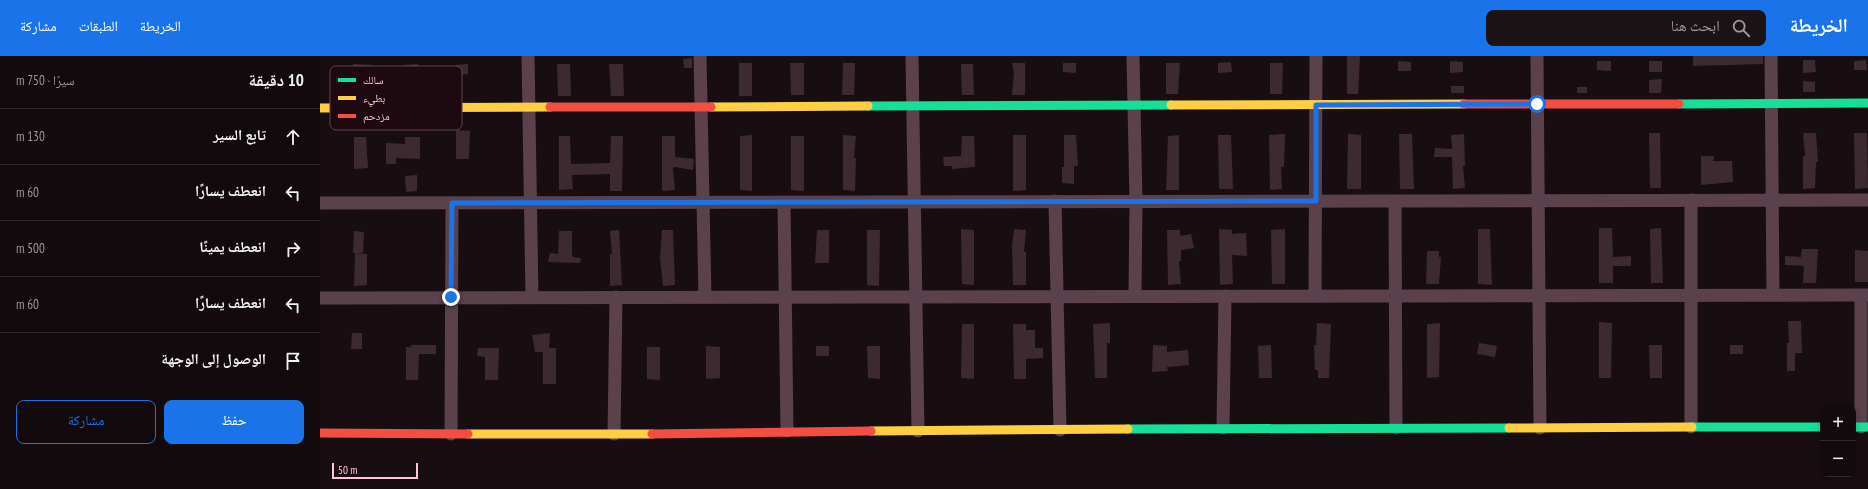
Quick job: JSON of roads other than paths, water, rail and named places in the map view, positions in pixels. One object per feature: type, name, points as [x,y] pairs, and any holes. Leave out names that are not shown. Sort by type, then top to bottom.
[{"type":"street","points":[[528,56],[532,297]]},
{"type":"street","points":[[700,56],[705,297]]},
{"type":"street","points":[[912,56],[918,431]]},
{"type":"street","points":[[1133,56],[1136,201],[1135,296]]},
{"type":"street","points":[[1316,56],[1316,296]]},
{"type":"street","points":[[1537,56],[1540,428]]},
{"type":"street","points":[[1771,56],[1773,295]]},
{"type":"street","points":[[462,107],[1868,103]]},
{"type":"street","points":[[320,108],[330,108]]},
{"type":"street","points":[[1690,200],[1691,427]]},
{"type":"street","points":[[320,203],[1868,200]]},
{"type":"street","points":[[1055,201],[1060,430]]},
{"type":"street","points":[[1395,201],[1394,296],[1396,428]]},
{"type":"street","points":[[784,202],[784,297],[787,431]]},
{"type":"street","points":[[451,434],[452,203]]},
{"type":"street","points":[[320,298],[1865,295],[1861,427]]},
{"type":"street","points":[[1223,428],[1225,296]]},
{"type":"street","points":[[614,434],[616,297]]},
{"type":"street","points":[[320,433],[614,434],[787,431],[1223,428],[1820,427]]}]
